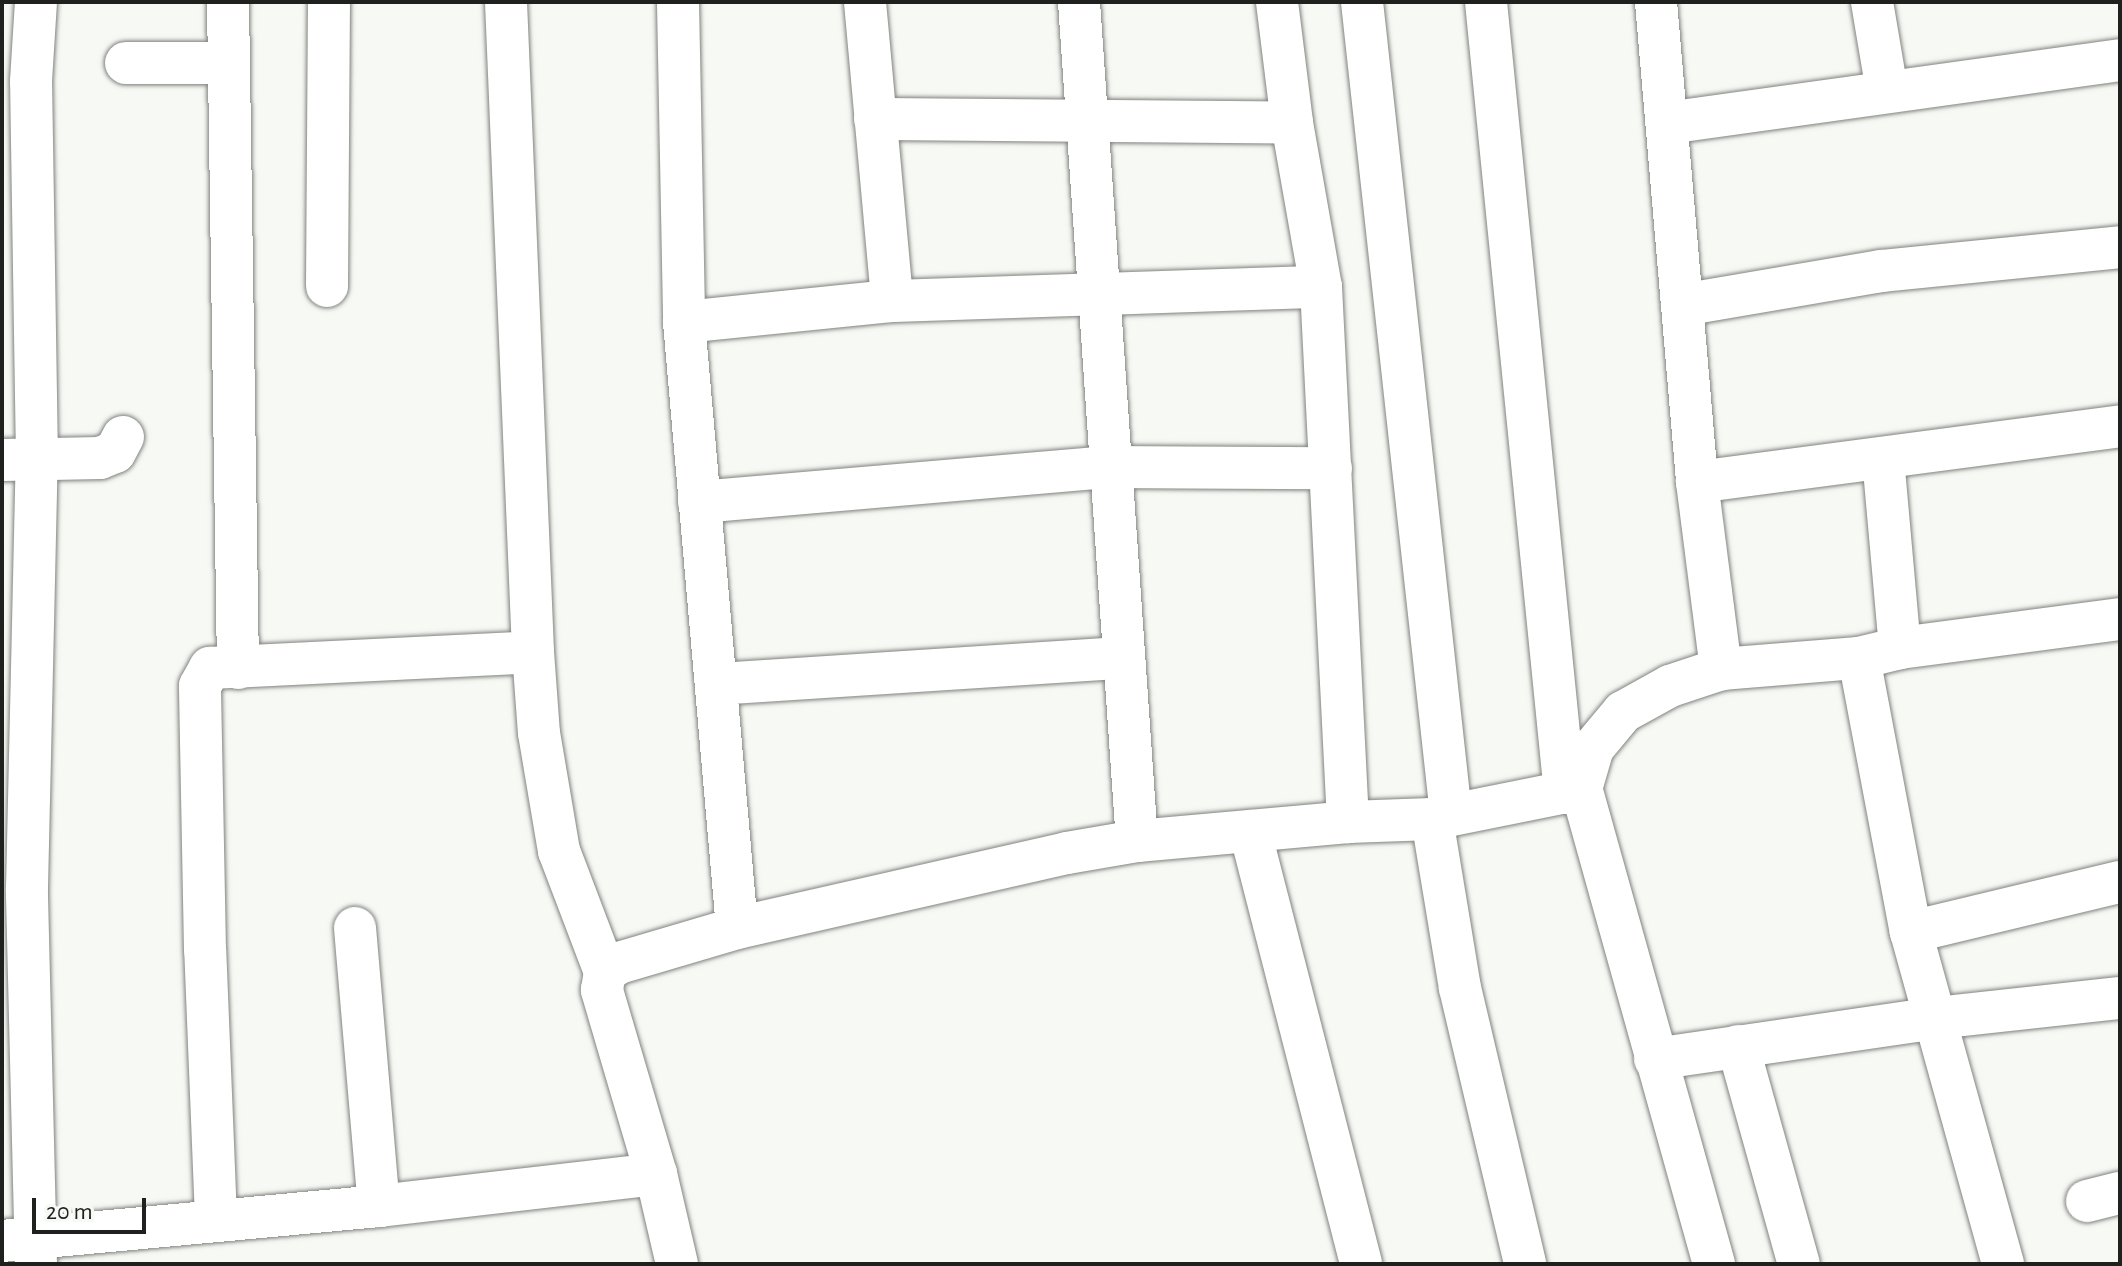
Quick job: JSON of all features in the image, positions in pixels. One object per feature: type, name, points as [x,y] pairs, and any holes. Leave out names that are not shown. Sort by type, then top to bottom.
[{"type":"street","points":[[36,2],[19,460],[14,888],[24,1249],[216,1219],[379,1206],[656,1174]]},
{"type":"street","points":[[228,2],[238,668]]},
{"type":"street","points":[[327,286],[329,2]]},
{"type":"street","points":[[506,2],[539,733],[559,851],[605,972],[602,990],[606,1008],[656,1174],[677,1264]]},
{"type":"street","points":[[678,2],[684,322],[737,928]]},
{"type":"street","points":[[865,2],[892,301]]},
{"type":"street","points":[[1079,2],[1137,841]]},
{"type":"street","points":[[1277,2],[1292,123],[1321,287],[1348,822]]},
{"type":"street","points":[[1362,2],[1460,988],[1525,1264]]},
{"type":"street","points":[[1486,2],[1573,791],[1714,1264]]},
{"type":"street","points":[[1656,2],[1697,482],[1721,669]]},
{"type":"street","points":[[1872,2],[1887,91]]},
{"type":"street","points":[[1667,123],[2120,60]]},
{"type":"street","points":[[126,63],[229,63]]},
{"type":"street","points":[[875,119],[1292,123]]},
{"type":"street","points":[[1682,305],[1881,271],[2120,247]]},
{"type":"street","points":[[684,322],[892,301],[1321,287]]},
{"type":"street","points":[[1697,482],[2120,426]]},
{"type":"street","points":[[19,460],[100,458],[115,452],[123,437]]},
{"type":"street","points":[[1883,458],[1900,648]]},
{"type":"street","points":[[699,502],[1110,467],[1331,468]]},
{"type":"street","points":[[1573,791],[1593,748],[1623,712],[1670,686],[1721,669],[1859,658],[1900,648],[2120,619]]},
{"type":"street","points":[[216,1219],[205,950],[200,686],[210,668],[533,652]]},
{"type":"street","points":[[717,684],[1123,658]]},
{"type":"street","points":[[1859,658],[1911,932],[2003,1264]]},
{"type":"street","points":[[605,972],[619,963],[737,928],[1010,864],[1137,841],[1441,817],[1573,791]]},
{"type":"street","points":[[1250,831],[1361,1264]]},
{"type":"street","points":[[1911,932],[2120,882]]},
{"type":"street","points":[[355,928],[379,1206]]},
{"type":"street","points":[[1655,1059],[1935,1018],[2120,998]]},
{"type":"street","points":[[1738,1046],[1799,1264]]}]
